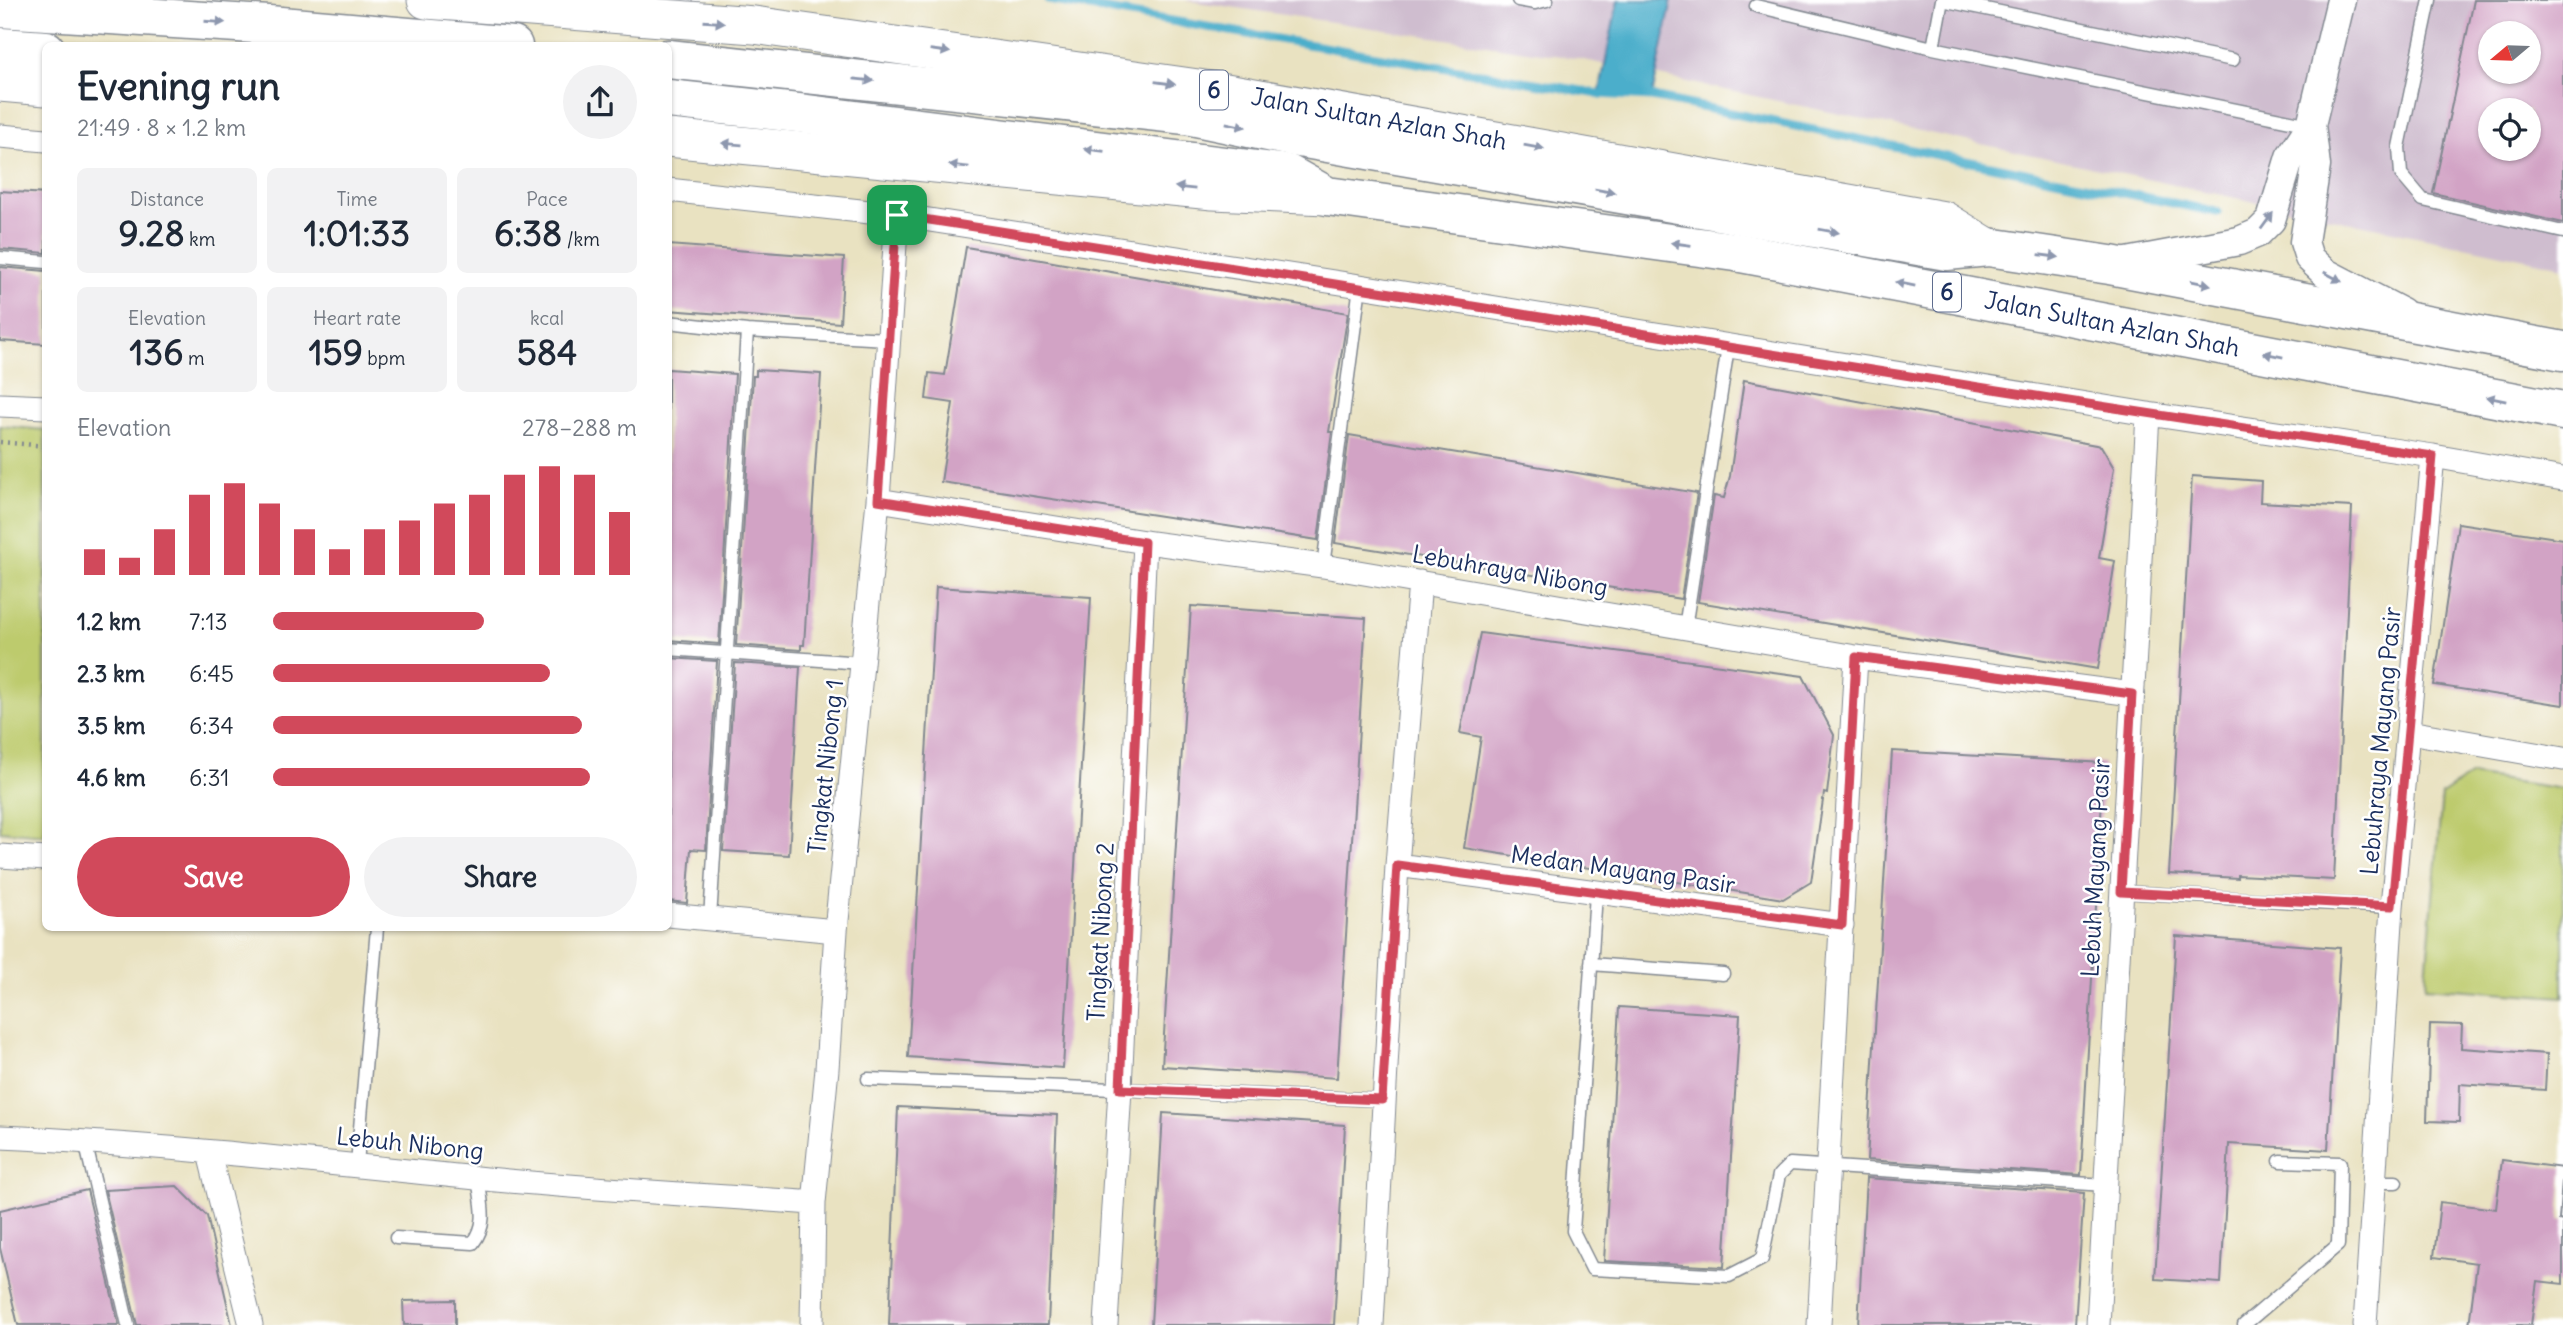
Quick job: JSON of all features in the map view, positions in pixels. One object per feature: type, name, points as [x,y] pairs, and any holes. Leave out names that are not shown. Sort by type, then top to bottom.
[{"type":"highway","points":[[0,8],[269,25],[467,42]]},
{"type":"highway","points":[[0,47],[42,50]]},
{"type":"highway","name":"Jalan Sultan Azlan Shah","points":[[672,59],[1186,115],[1282,135],[1947,251],[1988,247],[2110,265],[2563,351]]},
{"type":"highway","name":"Jalan Sultan Azlan Shah","points":[[672,99],[1288,174],[1327,196],[1736,252],[2563,411]]},
{"type":"main road","name":"Jalan Sultan Azlan Shah","points":[[426,0],[754,25],[1226,92],[1944,220],[1988,247]]},
{"type":"main road","points":[[0,83],[42,87]]},
{"type":"main road","name":"Jalan Sultan Azlan Shah","points":[[672,138],[1213,191],[1327,196]]},
{"type":"street","points":[[2110,265],[2239,241],[2258,233],[2271,220],[2290,158],[2311,125],[2341,0]]},
{"type":"street","points":[[2311,125],[2316,166],[2304,243],[2309,258],[2324,272],[2427,326]]},
{"type":"street","points":[[0,136],[42,140]]},
{"type":"street","points":[[672,190],[897,215],[1360,286],[2148,414],[2433,456],[2563,479]]},
{"type":"street","name":"Tingkat Nibong 1","points":[[812,1325],[814,1203],[827,1069],[836,931],[878,500],[897,215]]},
{"type":"street","points":[[0,405],[42,407]]},
{"type":"street","name":"Lebuh Mayang Pasir","points":[[2098,1325],[2148,414]]},
{"type":"street","name":"Lebuhraya Mayang Pasir","points":[[2365,1325],[2385,1182],[2392,906],[2433,456]]},
{"type":"street","name":"Lebuhraya Nibong","points":[[878,500],[1144,542],[1323,566],[1856,657],[2132,694]]},
{"type":"street","name":"Tingkat Nibong 2","points":[[1106,1325],[1120,1089],[1144,542]]},
{"type":"street","points":[[1371,1325],[1397,865],[1420,582]]},
{"type":"street","points":[[1819,1325],[1856,657]]},
{"type":"street","points":[[2409,732],[2563,759]]},
{"type":"street","points":[[0,856],[42,859]]},
{"type":"street","name":"Medan Mayang Pasir","points":[[1397,865],[1596,894],[1842,925]]},
{"type":"street","points":[[672,915],[836,931]]},
{"type":"street","name":"Lebuh Nibong","points":[[0,1137],[85,1141],[357,1164],[478,1178],[814,1203]]},
{"type":"street","points":[[209,1153],[251,1325]]},
{"type":"lane","points":[[1518,0],[1535,3],[1547,0]]},
{"type":"lane","points":[[1933,48],[1942,0],[2233,60]]},
{"type":"lane","points":[[2430,0],[2399,147],[2401,174],[2423,200],[2563,232]]},
{"type":"lane","points":[[1756,6],[1933,48],[2311,125]]},
{"type":"lane","points":[[0,258],[42,262]]},
{"type":"lane","points":[[1323,566],[1360,286]]},
{"type":"lane","points":[[672,322],[747,331],[887,338]]},
{"type":"lane","points":[[710,919],[747,331]]},
{"type":"lane","points":[[1685,628],[1728,347]]},
{"type":"lane","points":[[672,649],[862,663]]},
{"type":"lane","points":[[2121,892],[2392,906]]},
{"type":"lane","points":[[1596,894],[1573,1231],[1592,1269],[1729,1276],[1762,1259],[1779,1175],[1790,1164],[2105,1185]]},
{"type":"lane","points":[[357,1164],[377,931]]},
{"type":"lane","points":[[1591,964],[1723,974]]},
{"type":"lane","points":[[868,1079],[1382,1100]]},
{"type":"lane","points":[[85,1141],[128,1325]]},
{"type":"lane","points":[[2244,1325],[2338,1245],[2340,1163],[2280,1161]]},
{"type":"lane","points":[[396,1238],[473,1243],[482,1232],[478,1178]]},
{"type":"path","points":[[0,442],[42,446]]},
{"type":"shaded area","points":[[1184,0],[2563,0],[2563,267],[1574,58]]},
{"type":"green space","points":[[0,426],[42,430],[42,835],[0,831]]},
{"type":"green space","points":[[2471,775],[2563,789],[2563,997],[2425,987],[2442,795]]},
{"type":"water","points":[[1618,0],[1672,0],[1652,97],[1599,94]]},
{"type":"building","points":[[2474,0],[2563,0],[2563,223],[2433,193]]},
{"type":"building","points":[[0,191],[42,194],[42,253],[0,249]]},
{"type":"building","points":[[672,245],[844,258],[840,323],[672,310]]},
{"type":"building","points":[[966,247],[1348,313],[1329,432],[1332,432],[1318,540],[941,482],[953,403],[926,399],[929,373],[945,375]]},
{"type":"building","points":[[0,267],[42,271],[42,344],[0,341]]},
{"type":"building","points":[[672,369],[735,374],[719,644],[672,640]]},
{"type":"building","points":[[756,370],[821,374],[804,645],[801,645],[801,650],[736,645],[753,376],[756,376]]},
{"type":"building","points":[[1744,380],[2101,446],[2114,468],[2099,558],[2115,561],[2098,669],[1698,602],[1714,496],[1724,498],[1730,476]]},
{"type":"building","points":[[1349,435],[1697,493],[1681,599],[1335,543]]},
{"type":"building","points":[[2192,476],[2261,481],[2260,502],[2352,507],[2334,880],[2169,874]]},
{"type":"building","points":[[2458,523],[2563,539],[2563,705],[2434,685]]},
{"type":"building","points":[[936,587],[1091,597],[1063,1068],[908,1057]]},
{"type":"building","points":[[1191,606],[1366,618],[1337,1078],[1162,1066]]},
{"type":"building","points":[[1480,633],[1803,676],[1834,735],[1827,794],[1824,793],[1811,882],[1783,899],[1464,848],[1481,737],[1460,733]]},
{"type":"building","points":[[672,658],[717,661],[706,850],[691,849],[687,903],[672,901]]},
{"type":"building","points":[[735,663],[800,667],[789,855],[723,851]]},
{"type":"building","points":[[1892,751],[2104,763],[2081,1175],[1867,1160]]},
{"type":"building","points":[[2176,936],[2340,948],[2328,1150],[2229,1144],[2221,1283],[2155,1279]]},
{"type":"building","points":[[1619,1007],[1740,1015],[1724,1267],[1604,1261]]},
{"type":"building","points":[[2430,1024],[2462,1025],[2461,1048],[2547,1054],[2545,1090],[2460,1084],[2459,1122],[2427,1121]]},
{"type":"building","points":[[898,1107],[1057,1115],[1048,1325],[889,1325]]},
{"type":"building","points":[[1163,1113],[1345,1125],[1334,1325],[1151,1325]]},
{"type":"building","points":[[2502,1160],[2563,1168],[2559,1220],[2563,1221],[2563,1284],[2537,1281],[2531,1325],[2469,1325],[2477,1263],[2434,1257],[2440,1202],[2496,1209]]},
{"type":"building","points":[[1866,1178],[2084,1193],[2075,1325],[1858,1325]]},
{"type":"building","points":[[177,1186],[207,1216],[232,1325],[137,1325],[105,1190]]},
{"type":"building","points":[[87,1190],[119,1325],[18,1325],[0,1248],[0,1210]]},
{"type":"building","points":[[455,1300],[455,1325],[404,1325],[403,1301]]},
{"type":"waterway","points":[[1049,0],[1599,94],[1652,97],[2217,212]]},
{"type":"route","points":[[897,215],[1360,286],[2148,414],[2433,456],[2392,906],[2121,892],[2132,694],[1856,657],[1842,925],[1596,894],[1397,865],[1382,1100],[1120,1089],[1144,542],[878,500],[897,215]]}]
